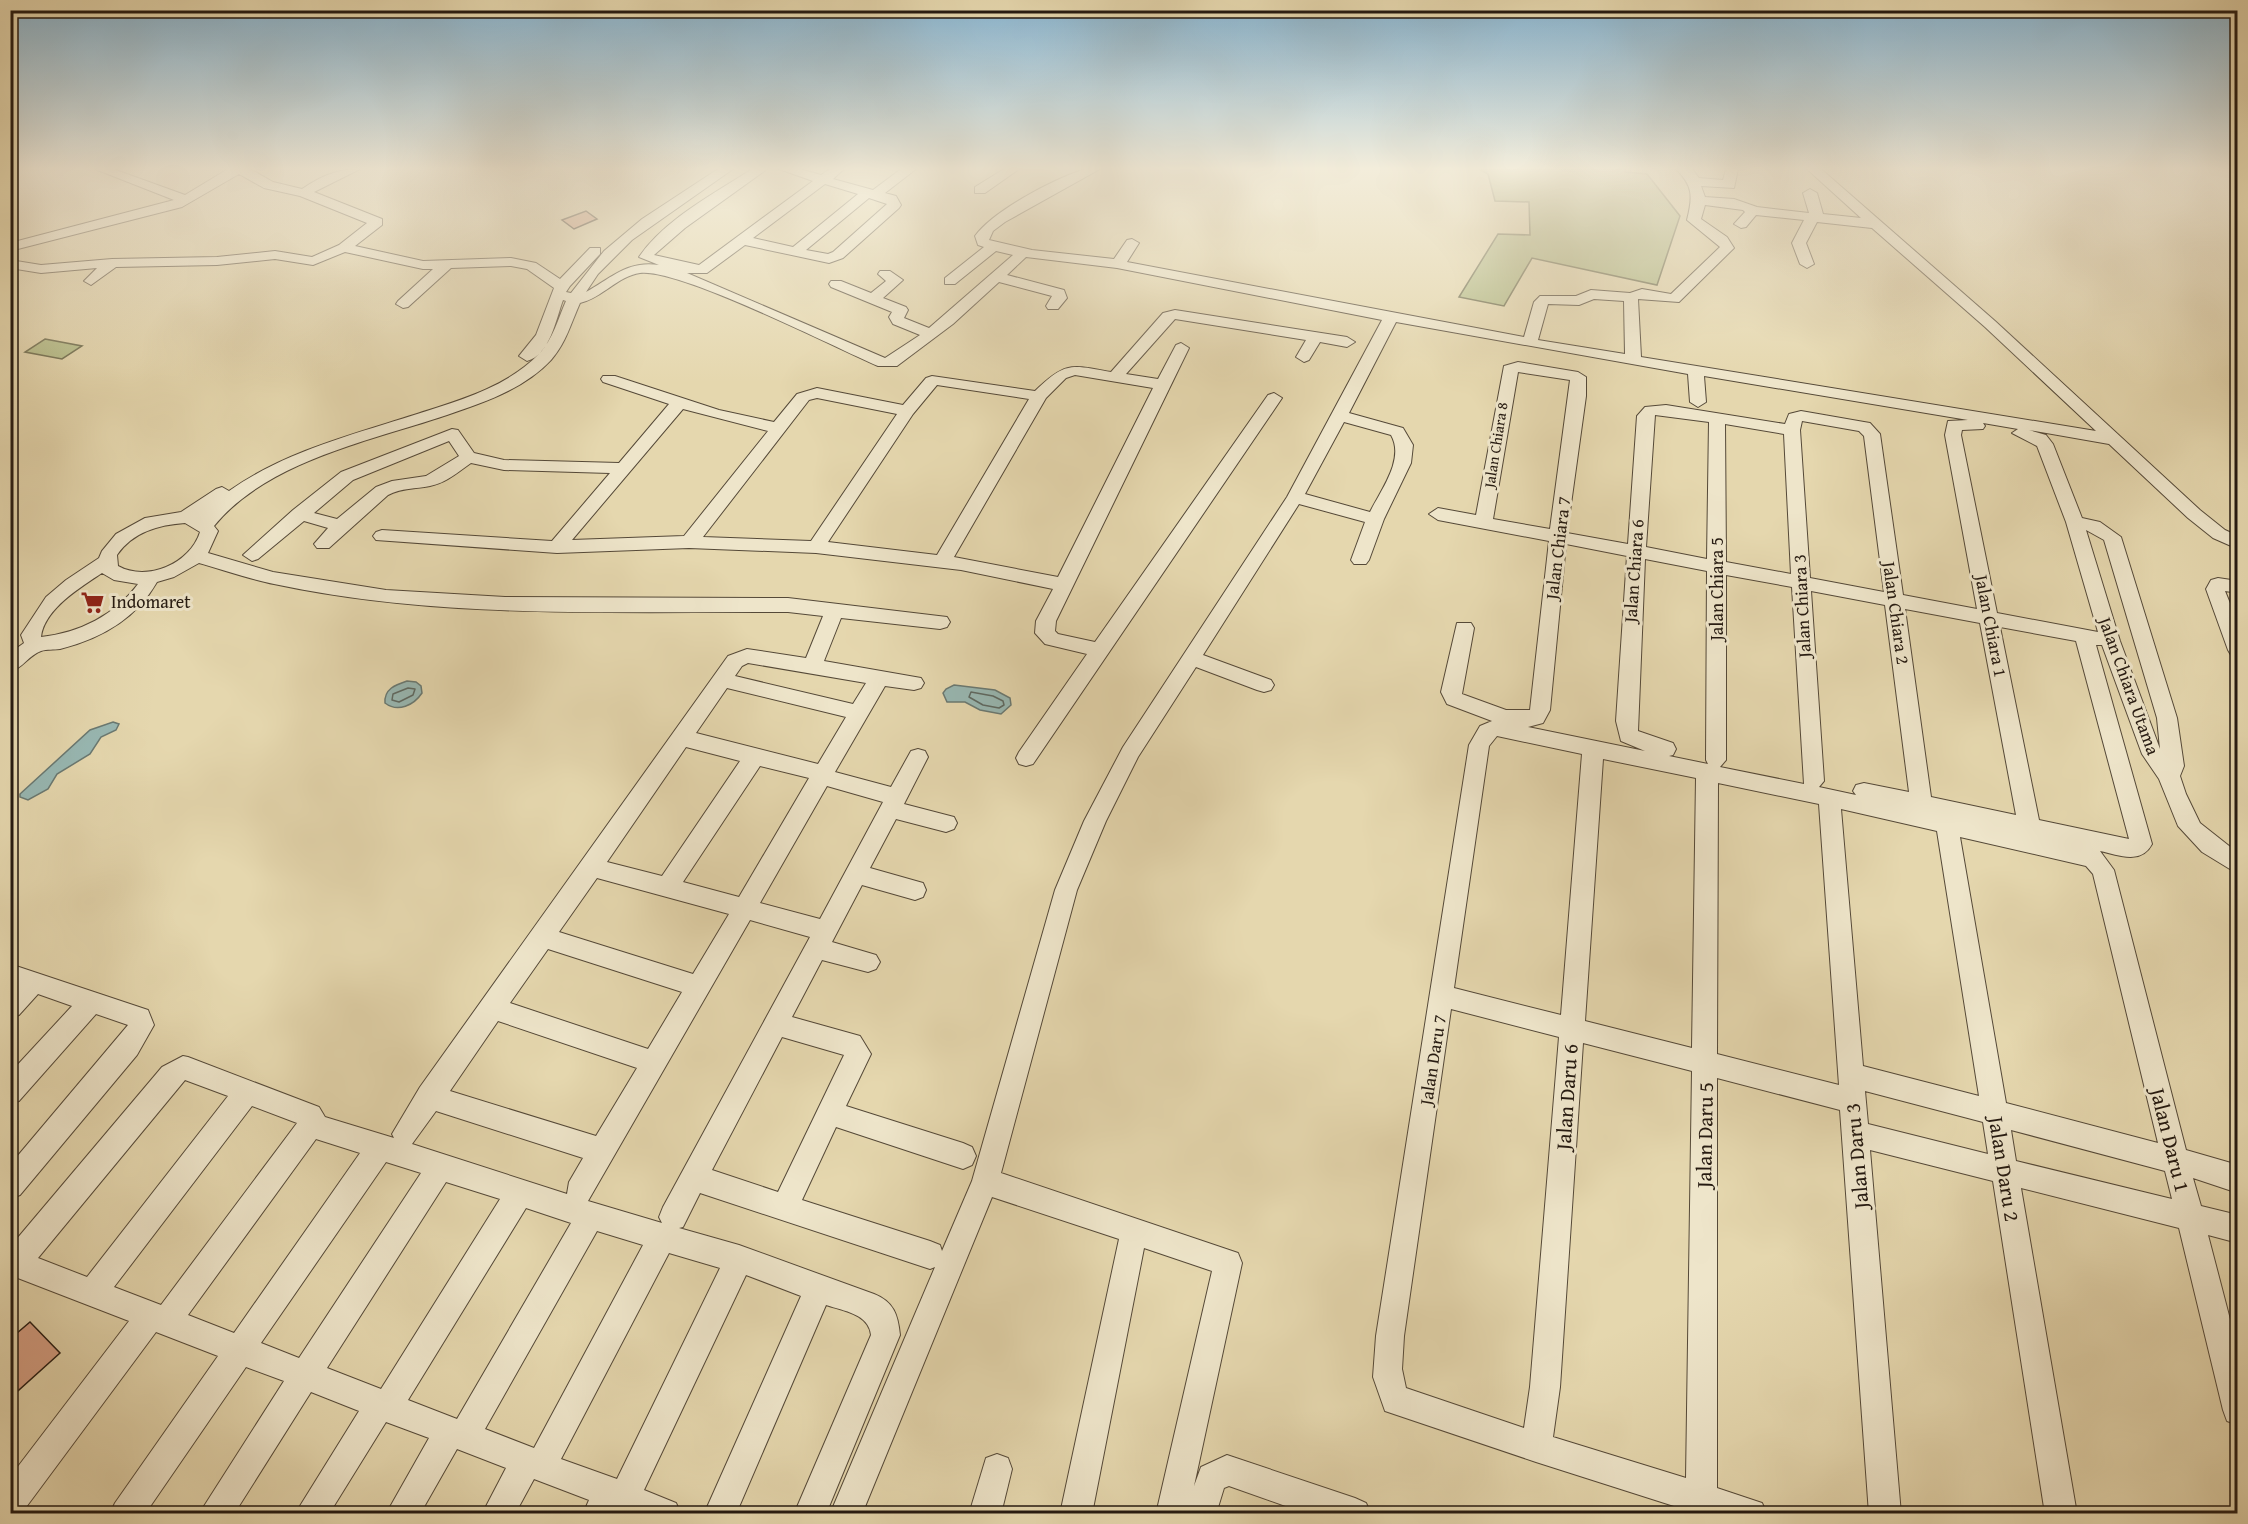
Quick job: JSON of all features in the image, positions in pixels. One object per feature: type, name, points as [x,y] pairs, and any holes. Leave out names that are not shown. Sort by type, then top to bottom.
[{"type":"street","points":[[10,247],[38,240]]},
{"type":"street","points":[[10,264],[41,269],[112,263],[208,261],[274,255],[313,261],[344,248],[354,240]]},
{"type":"street","points":[[185,517],[253,470],[280,455],[336,433],[480,387],[496,378],[531,353],[543,340],[561,289],[608,240]]},
{"type":"street","points":[[205,525],[231,498],[282,467],[494,392],[534,367],[560,339],[574,300],[590,275],[627,240]]},
{"type":"street","points":[[662,240],[646,257],[695,272],[708,267],[742,240]]},
{"type":"street","points":[[743,240],[829,259],[836,256],[854,240]]},
{"type":"street","points":[[795,252],[810,240]]},
{"type":"street","points":[[983,240],[993,246],[1118,264],[1281,298],[1530,343],[2117,440]]},
{"type":"street","points":[[1530,343],[1541,302],[1545,299],[1579,301],[1591,294],[1631,297],[1642,293],[1674,299],[1727,248],[1722,240]]},
{"type":"street","points":[[1802,240],[1800,243],[1807,264]]},
{"type":"street","points":[[1894,240],[2117,440],[2208,525],[2238,543]]},
{"type":"street","points":[[1118,264],[1132,243]]},
{"type":"street","points":[[950,281],[993,246]]},
{"type":"street","points":[[344,248],[406,262],[446,265],[512,262],[531,266],[574,300]]},
{"type":"street","points":[[574,300],[598,292],[621,274],[637,269],[653,269],[719,291],[883,363],[892,363],[932,334],[1025,251]]},
{"type":"street","points":[[92,281],[112,263]]},
{"type":"street","points":[[403,304],[446,265]]},
{"type":"street","points":[[874,298],[896,280],[885,274]]},
{"type":"street","points":[[997,277],[1059,293],[1060,298],[1053,306]]},
{"type":"street","points":[[836,284],[901,310],[896,317],[898,321],[932,334]]},
{"type":"street","points":[[1631,297],[1633,360]]},
{"type":"street","points":[[1115,377],[1168,316],[1175,314],[1347,342]]},
{"type":"street","points":[[846,1514],[985,1182],[1066,890],[1114,782],[1295,497],[1391,317]]},
{"type":"street","points":[[1304,357],[1315,337]]},
{"type":"street","points":[[1102,651],[1052,639],[1046,633],[1046,621],[1181,348]]},
{"type":"street","name":"Jalan Chiara 7","points":[[1464,628],[1451,692],[1454,699],[1468,706],[1526,721],[1536,718],[1540,710],[1558,536],[1578,396],[1578,377],[1518,367],[1510,369]]},
{"type":"street","name":"Jalan Chiara 8","points":[[1484,522],[1510,369]]},
{"type":"street","points":[[943,561],[1039,396],[1059,375],[1074,370],[1163,385]]},
{"type":"street","points":[[1696,371],[1698,402]]},
{"type":"street","points":[[609,379],[639,387],[679,403],[777,428]]},
{"type":"street","points":[[816,547],[926,386],[940,380],[1039,396]]},
{"type":"street","points":[[689,542],[803,397],[810,394],[907,411]]},
{"type":"street","points":[[1026,758],[1102,651],[1274,398]]},
{"type":"street","points":[[557,547],[679,403]]},
{"type":"street","name":"Jalan Chiara 6","points":[[1712,766],[1628,735],[1626,721],[1635,551],[1646,416],[1651,410],[1717,419]]},
{"type":"street","points":[[432,414],[452,434],[468,457],[504,465],[625,468]]},
{"type":"street","points":[[1340,416],[1397,432],[1405,445],[1403,463],[1375,519],[1360,560]]},
{"type":"street","name":"Jalan Chiara 2","points":[[1792,430],[1796,417],[1801,416],[1864,427],[1872,434],[1921,802]]},
{"type":"street","points":[[1717,419],[1792,430]]},
{"type":"street","name":"Jalan Chiara 5","points":[[1712,766],[1717,566],[1717,419]]},
{"type":"street","name":"Jalan Chiara Utama","points":[[1953,426],[1964,424],[2040,439],[2075,522],[2110,641],[2152,754],[2169,776]]},
{"type":"street","name":"Jalan Chiara 1","points":[[1953,426],[2030,826]]},
{"type":"street","name":"Jalan Chiara 3","points":[[1792,430],[1801,582],[1821,789]]},
{"type":"street","points":[[252,555],[347,476],[452,434]]},
{"type":"street","points":[[323,544],[340,526],[382,491],[392,486],[429,481],[445,474],[468,457]]},
{"type":"street","points":[[1295,497],[1375,519]]},
{"type":"street","points":[[299,514],[340,526]]},
{"type":"street","points":[[1438,514],[2144,647]]},
{"type":"street","points":[[34,645],[31,636],[37,619],[47,607],[71,584],[106,562],[113,547],[131,531],[158,520],[185,517],[205,525],[209,531],[208,539],[196,556],[176,569],[151,577],[125,578],[109,569],[106,562]]},
{"type":"street","name":"Jalan Chiara Utama","points":[[2075,522],[2101,528],[2112,537],[2167,718],[2173,766],[2169,776]]},
{"type":"street","points":[[381,536],[557,547],[689,542],[816,547],[943,561],[1064,585]]},
{"type":"street","points":[[196,556],[273,578],[386,596],[505,604],[734,603],[788,605],[940,622]]},
{"type":"street","points":[[10,665],[34,645],[80,636],[114,618],[141,596],[151,577]]},
{"type":"street","points":[[2228,585],[2216,589],[2238,650]]},
{"type":"street","points":[[812,666],[835,610]]},
{"type":"street","name":"Jalan Chiara Utama","points":[[2030,826],[2132,849],[2141,844],[2084,636]]},
{"type":"street","points":[[126,1514],[238,1349],[393,1140],[429,1096],[735,661],[747,656],[914,683]]},
{"type":"street","points":[[1192,658],[1264,685]]},
{"type":"street","points":[[402,1514],[457,1433],[585,1203],[602,1151],[824,776],[879,678]]},
{"type":"street","points":[[722,680],[859,713]]},
{"type":"street","points":[[2142,726],[2152,733],[2169,734]]},
{"type":"street","name":"Jalan Daru 7","points":[[1536,1448],[1396,1400],[1389,1390],[1386,1375],[1479,745],[1487,732],[1495,728],[1515,730],[1593,747]]},
{"type":"street","points":[[682,738],[824,776],[946,823]]},
{"type":"street","points":[[1593,747],[1712,766],[1821,789],[1947,824]]},
{"type":"street","name":"Jalan Daru 6","points":[[1536,1448],[1545,1387],[1593,747]]},
{"type":"street","points":[[667,887],[755,756]]},
{"type":"street","points":[[498,1514],[534,1463],[668,1227],[918,757]]},
{"type":"street","name":"Jalan Daru 5","points":[[1701,1498],[1705,1063],[1712,766]]},
{"type":"street","points":[[2169,776],[2188,827],[2204,843],[2238,865]]},
{"type":"street","points":[[1821,789],[1921,802],[2030,826]]},
{"type":"street","name":"Jalan Daru 3","points":[[1821,789],[1852,1088],[1885,1514]]},
{"type":"street","name":"Jalan Daru 1","points":[[1947,824],[2093,858],[2103,870],[2238,1410]]},
{"type":"street","name":"Jalan Daru 2","points":[[1947,824],[2061,1514]]},
{"type":"street","points":[[592,867],[746,909],[868,962]]},
{"type":"street","points":[[856,874],[915,890]]},
{"type":"street","points":[[542,937],[699,987]]},
{"type":"street","points":[[10,974],[139,1018],[141,1021],[140,1031],[10,1186]]},
{"type":"street","points":[[10,1007],[34,982]]},
{"type":"street","points":[[1443,996],[1705,1063],[1995,1114],[2175,1161],[2238,1180]]},
{"type":"street","points":[[10,1092],[92,1002]]},
{"type":"street","points":[[492,1008],[655,1063]]},
{"type":"street","points":[[777,1024],[851,1044],[856,1048],[857,1060],[784,1208]]},
{"type":"street","points":[[10,1503],[158,1318],[311,1125],[313,1120],[310,1116],[183,1068],[171,1075],[13,1262],[92,1293],[158,1318],[307,1376],[534,1463],[611,1501],[665,1514]]},
{"type":"street","points":[[92,1293],[247,1092]]},
{"type":"street","points":[[429,1096],[602,1151]]},
{"type":"street","points":[[830,1113],[963,1156]]},
{"type":"street","points":[[311,1125],[393,1140],[441,1166],[520,1192],[585,1203],[668,1227],[739,1259],[874,1308],[884,1318],[886,1335],[810,1514]]},
{"type":"street","points":[[1856,1134],[2238,1230]]},
{"type":"street","points":[[215,1514],[307,1376],[441,1166]]},
{"type":"street","points":[[694,1178],[930,1255]]},
{"type":"street","points":[[985,1182],[1060,1205],[1228,1263],[1172,1514]]},
{"type":"street","points":[[311,1514],[520,1192]]},
{"type":"street","points":[[1076,1514],[1134,1231]]},
{"type":"street","points":[[611,1501],[739,1259]]},
{"type":"street","points":[[720,1514],[819,1288]]},
{"type":"street","points":[[1536,1448],[1751,1514]]},
{"type":"street","points":[[985,1514],[997,1470]]},
{"type":"street","points":[[1200,1514],[1212,1478],[1227,1470],[1355,1514]]},
{"type":"green space","points":[[1494,240],[1672,240],[1657,285],[1532,258],[1504,306],[1459,297]]},
{"type":"green space","points":[[45,339],[82,346],[62,359],[25,352]]},
{"type":"water","points":[[407,681],[416,682],[421,686],[422,693],[419,697],[410,704],[400,707],[385,703],[388,691]]},
{"type":"water","points":[[954,685],[995,690],[1010,698],[1011,705],[1001,714],[980,710],[965,702],[947,702],[943,693]]},
{"type":"water","points":[[113,722],[119,724],[116,730],[101,737],[90,754],[57,774],[48,789],[28,800],[20,797],[20,794],[90,730]]},
{"type":"building","points":[[30,1322],[60,1353],[10,1398],[10,1339]]},
{"type":"place","name":"Indomaret","points":[[93,602]]}]
